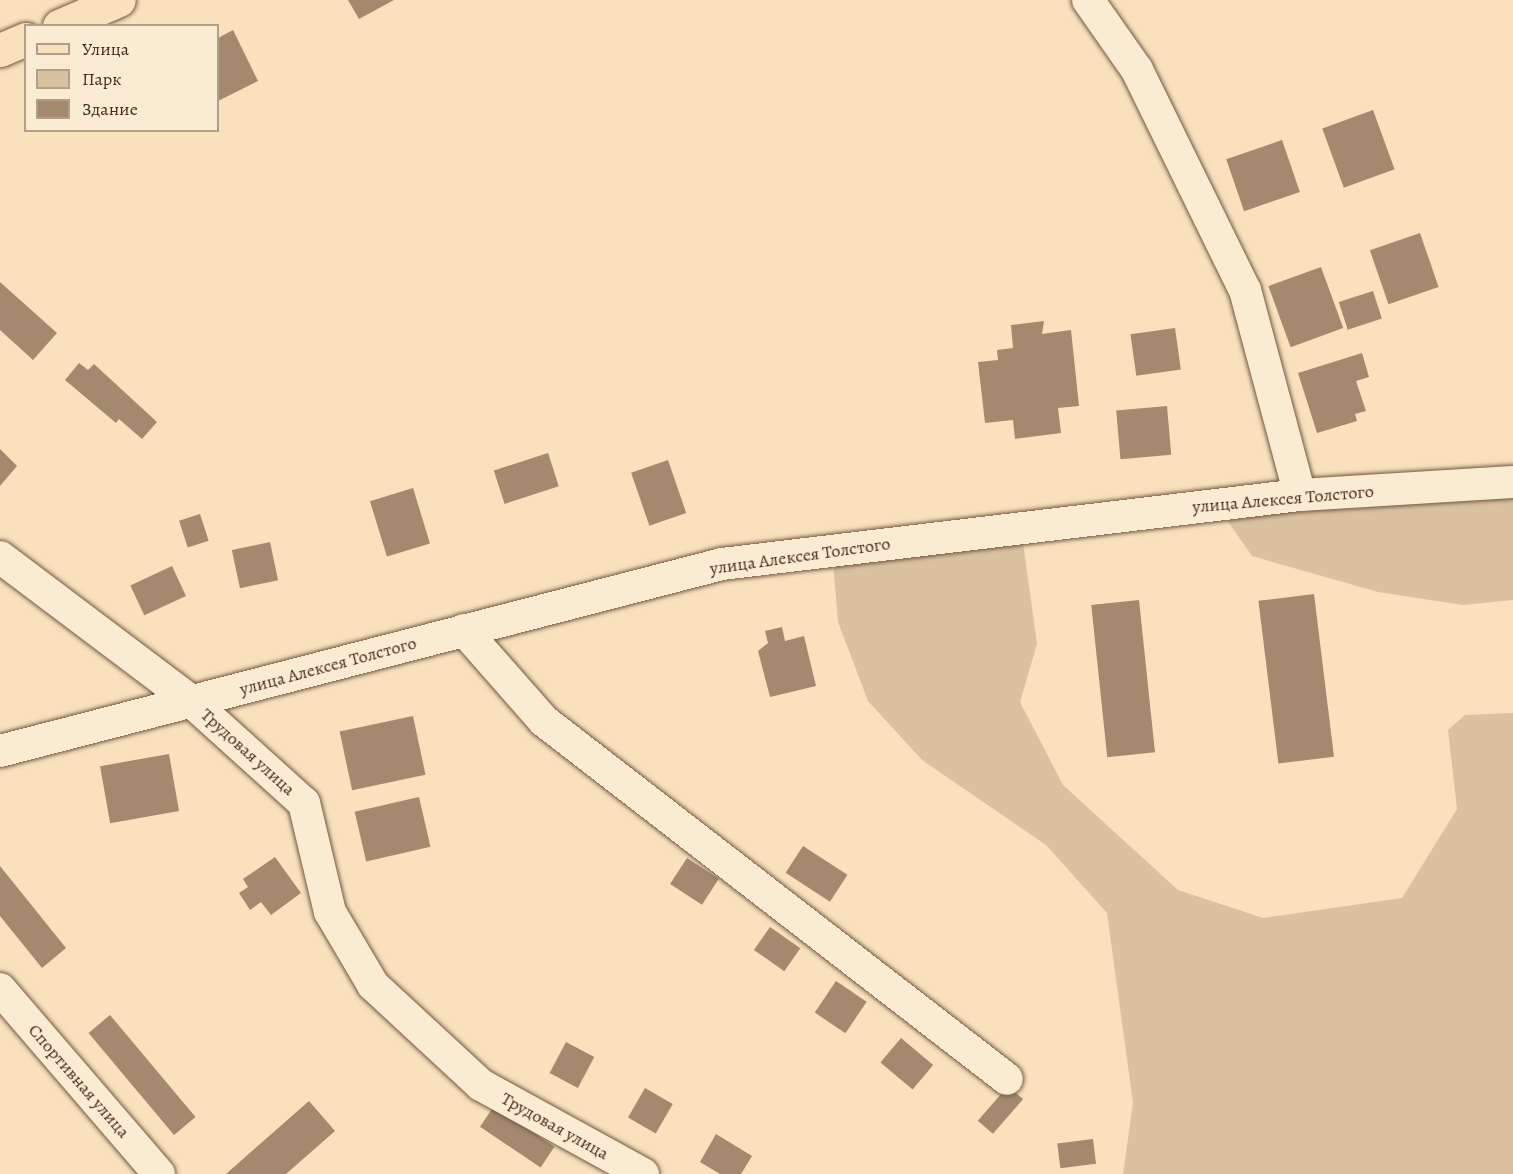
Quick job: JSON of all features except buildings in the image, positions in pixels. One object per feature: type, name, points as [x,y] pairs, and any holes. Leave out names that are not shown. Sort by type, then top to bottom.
[{"type":"main road","points":[[64,24],[119,0]]},
{"type":"main road","points":[[0,50],[24,40]]},
{"type":"street","points":[[1088,0],[1137,70],[1245,290],[1300,495]]},
{"type":"street","name":"улица Алексея Толстого","points":[[0,751],[722,564],[1300,495],[1513,482]]},
{"type":"street","name":"Трудовая улица","points":[[0,557],[191,701],[304,803],[330,912],[373,985],[481,1085],[643,1174]]},
{"type":"street","points":[[464,630],[544,721],[1007,1079]]},
{"type":"street","name":"Спортивная улица","points":[[0,989],[159,1174]]},
{"type":"green space","points":[[1513,490],[1513,600],[1463,605],[1378,592],[1252,556],[1229,523],[1225,504]]},
{"type":"green space","points":[[1021,528],[1037,644],[1020,702],[1063,785],[1178,890],[1263,918],[1402,898],[1457,809],[1448,730],[1465,715],[1513,713],[1513,1174],[1123,1174],[1133,1103],[1107,913],[1046,845],[922,760],[868,701],[838,622],[832,551]]}]
